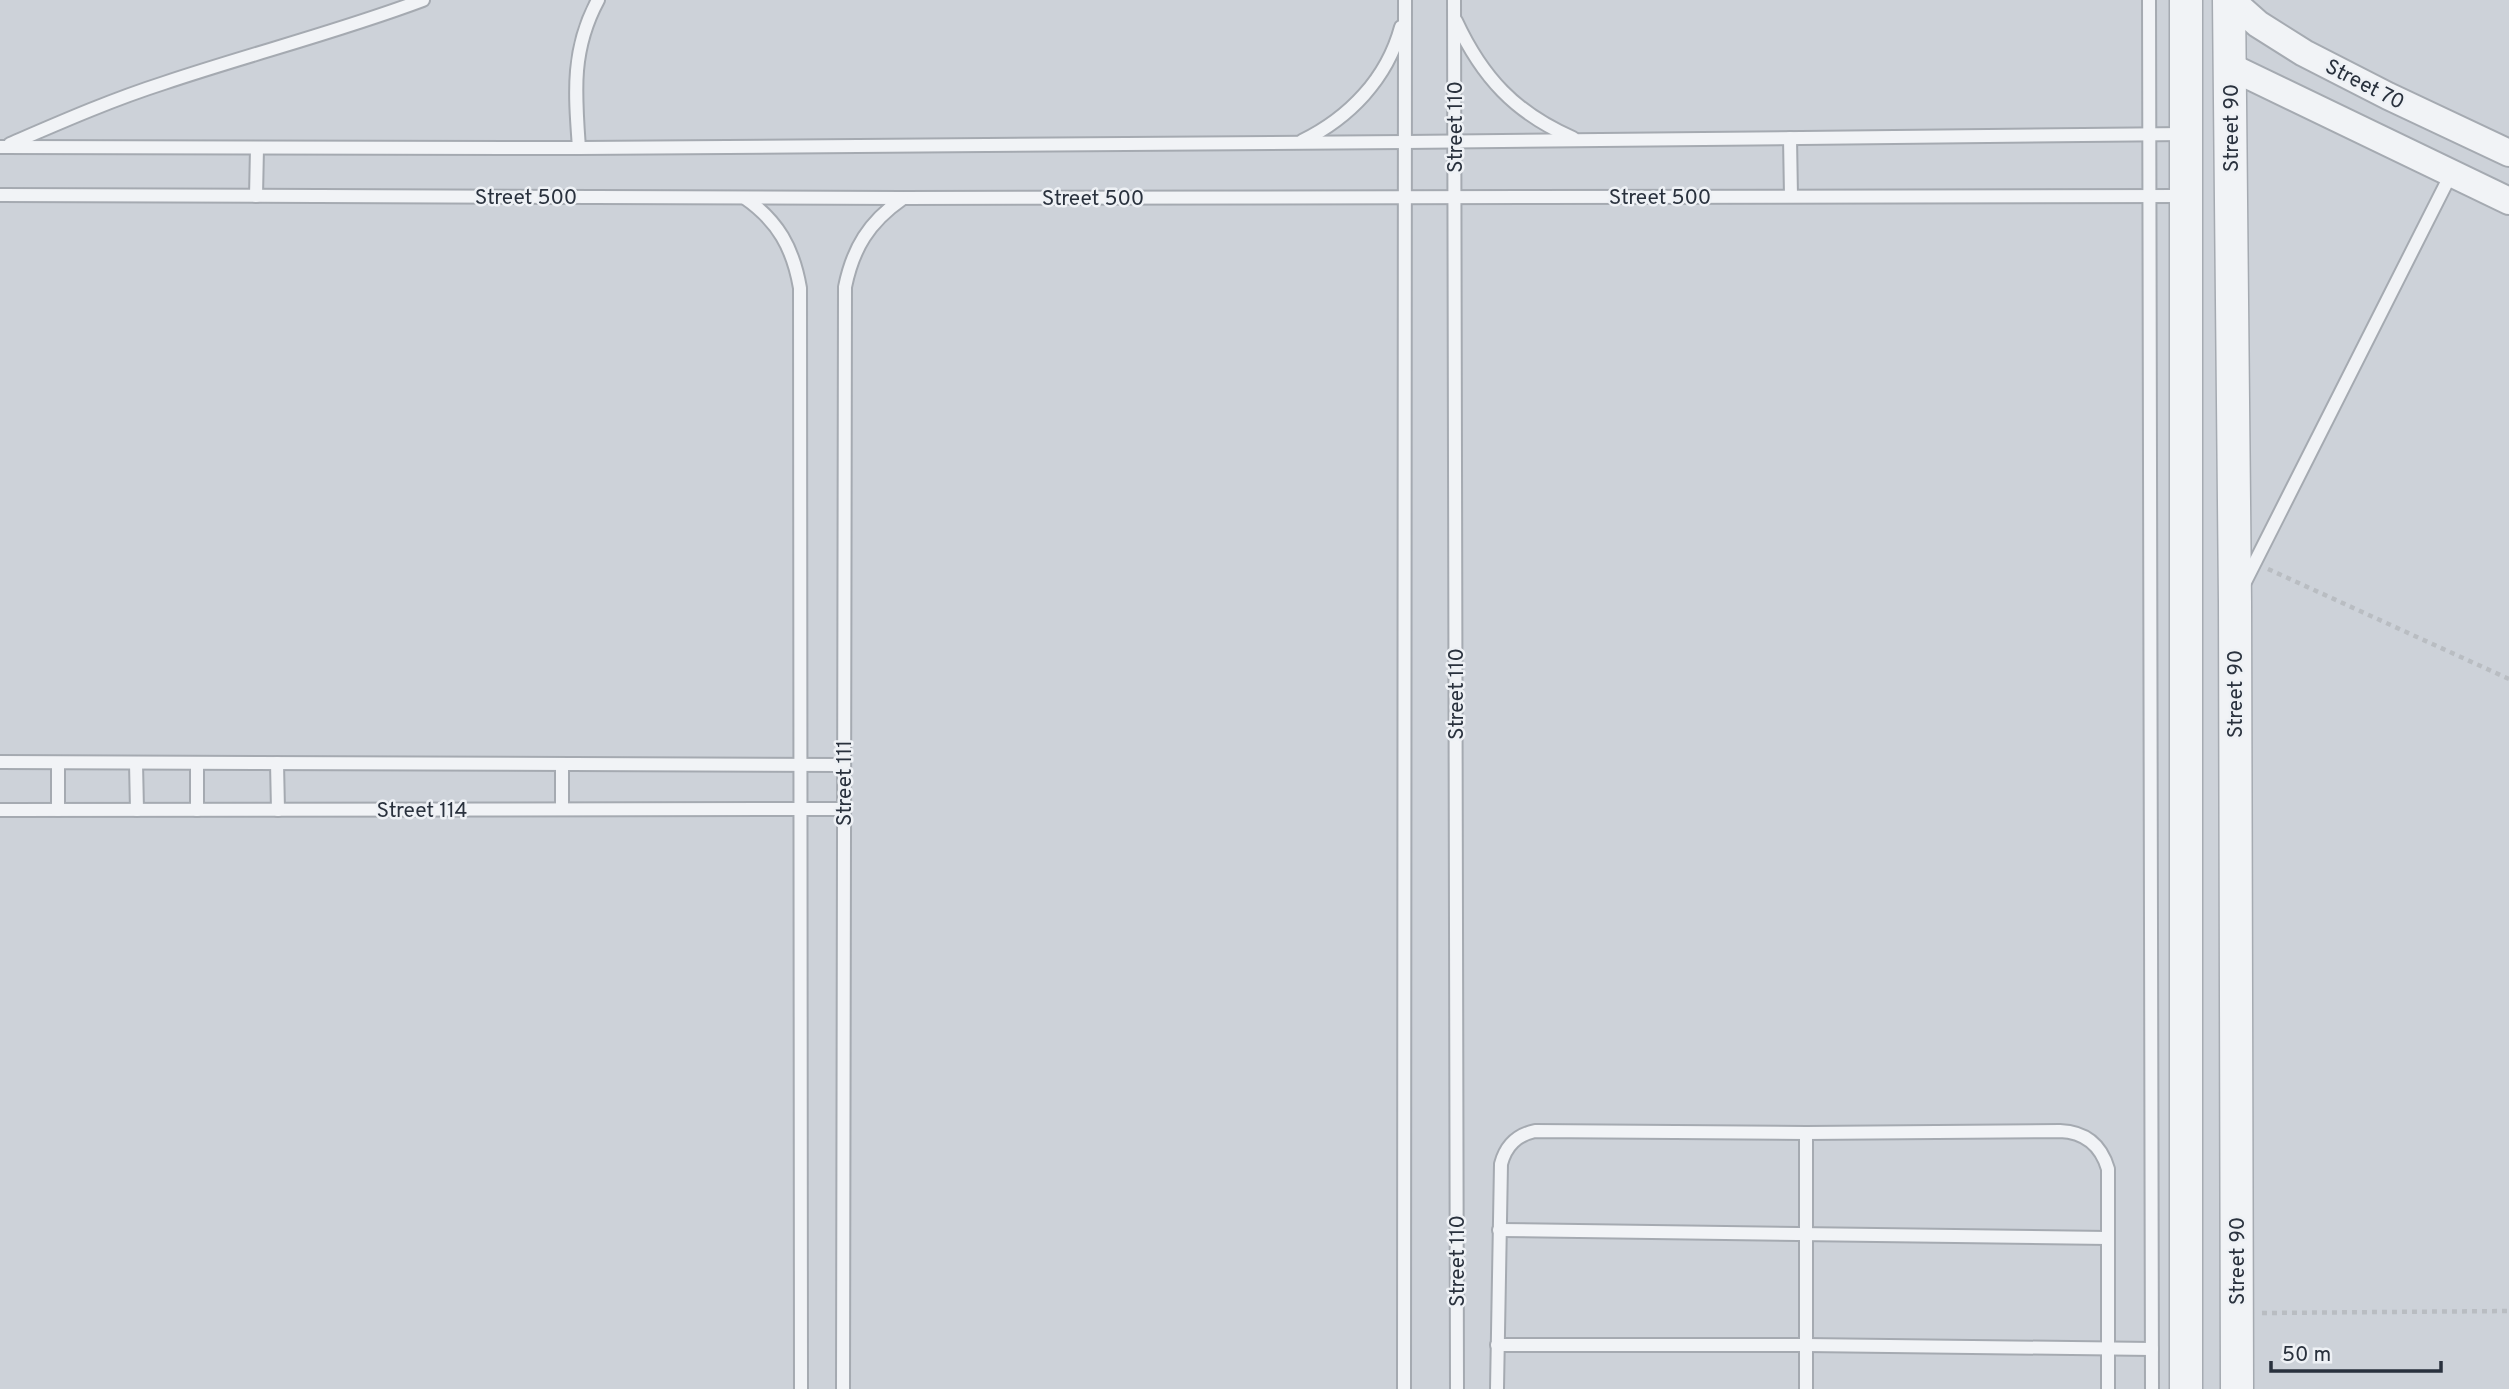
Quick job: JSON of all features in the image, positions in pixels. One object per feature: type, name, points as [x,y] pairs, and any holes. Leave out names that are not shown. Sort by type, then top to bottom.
[{"type":"street","points":[[2186,0],[2186,1389]]},
{"type":"street","name":"Street 90","points":[[2230,0],[2237,1389]]},
{"type":"street","name":"Street 70","points":[[2230,0],[2258,24],[2292,47],[2509,153]]},
{"type":"street","name":"Street 70","points":[[2231,67],[2509,201]]},
{"type":"lane","points":[[2,147],[152,87],[423,0]]},
{"type":"lane","points":[[579,148],[575,96],[578,58],[587,20],[598,0]]},
{"type":"lane","name":"Street 110","points":[[1454,0],[1458,1389]]},
{"type":"lane","points":[[2149,0],[2152,1389]]},
{"type":"lane","points":[[1298,143],[1336,121],[1369,90],[1391,54],[1405,6]]},
{"type":"lane","points":[[1404,1389],[1405,6]]},
{"type":"lane","points":[[1454,17],[1483,70],[1503,93],[1526,113],[1580,140]]},
{"type":"lane","points":[[2,147],[579,148],[2186,134]]},
{"type":"lane","points":[[1790,138],[1791,197]]},
{"type":"lane","points":[[256,196],[257,148]]},
{"type":"lane","points":[[2235,602],[2451,174]]},
{"type":"lane","name":"Street 500","points":[[0,195],[902,198],[2186,196]]},
{"type":"lane","name":"Street 111","points":[[745,197],[763,210],[783,236],[796,266],[800,288],[801,1389]]},
{"type":"lane","name":"Street 111","points":[[843,1389],[845,287],[858,245],[877,219],[902,198]]},
{"type":"lane","points":[[0,762],[844,765]]},
{"type":"lane","points":[[58,763],[58,810]]},
{"type":"lane","points":[[136,763],[136,810]]},
{"type":"lane","points":[[197,763],[197,810]]},
{"type":"lane","points":[[277,763],[278,810]]},
{"type":"lane","points":[[562,764],[562,809]]},
{"type":"lane","name":"Street 114","points":[[0,810],[844,809]]},
{"type":"lane","points":[[1497,1389],[1503,1155],[1513,1142],[1535,1131],[2060,1131],[2079,1134],[2095,1144],[2105,1160],[2108,1178],[2108,1389]]},
{"type":"lane","points":[[1806,1133],[1806,1389]]},
{"type":"lane","points":[[1499,1230],[2108,1238]]},
{"type":"lane","points":[[1497,1346],[1806,1345],[2152,1349]]},
{"type":"path","points":[[2255,563],[2509,679]]},
{"type":"path","points":[[2237,1313],[2509,1311]]},
{"type":"shaded area","points":[[0,0],[2509,0],[2509,1389],[0,1389]]}]
